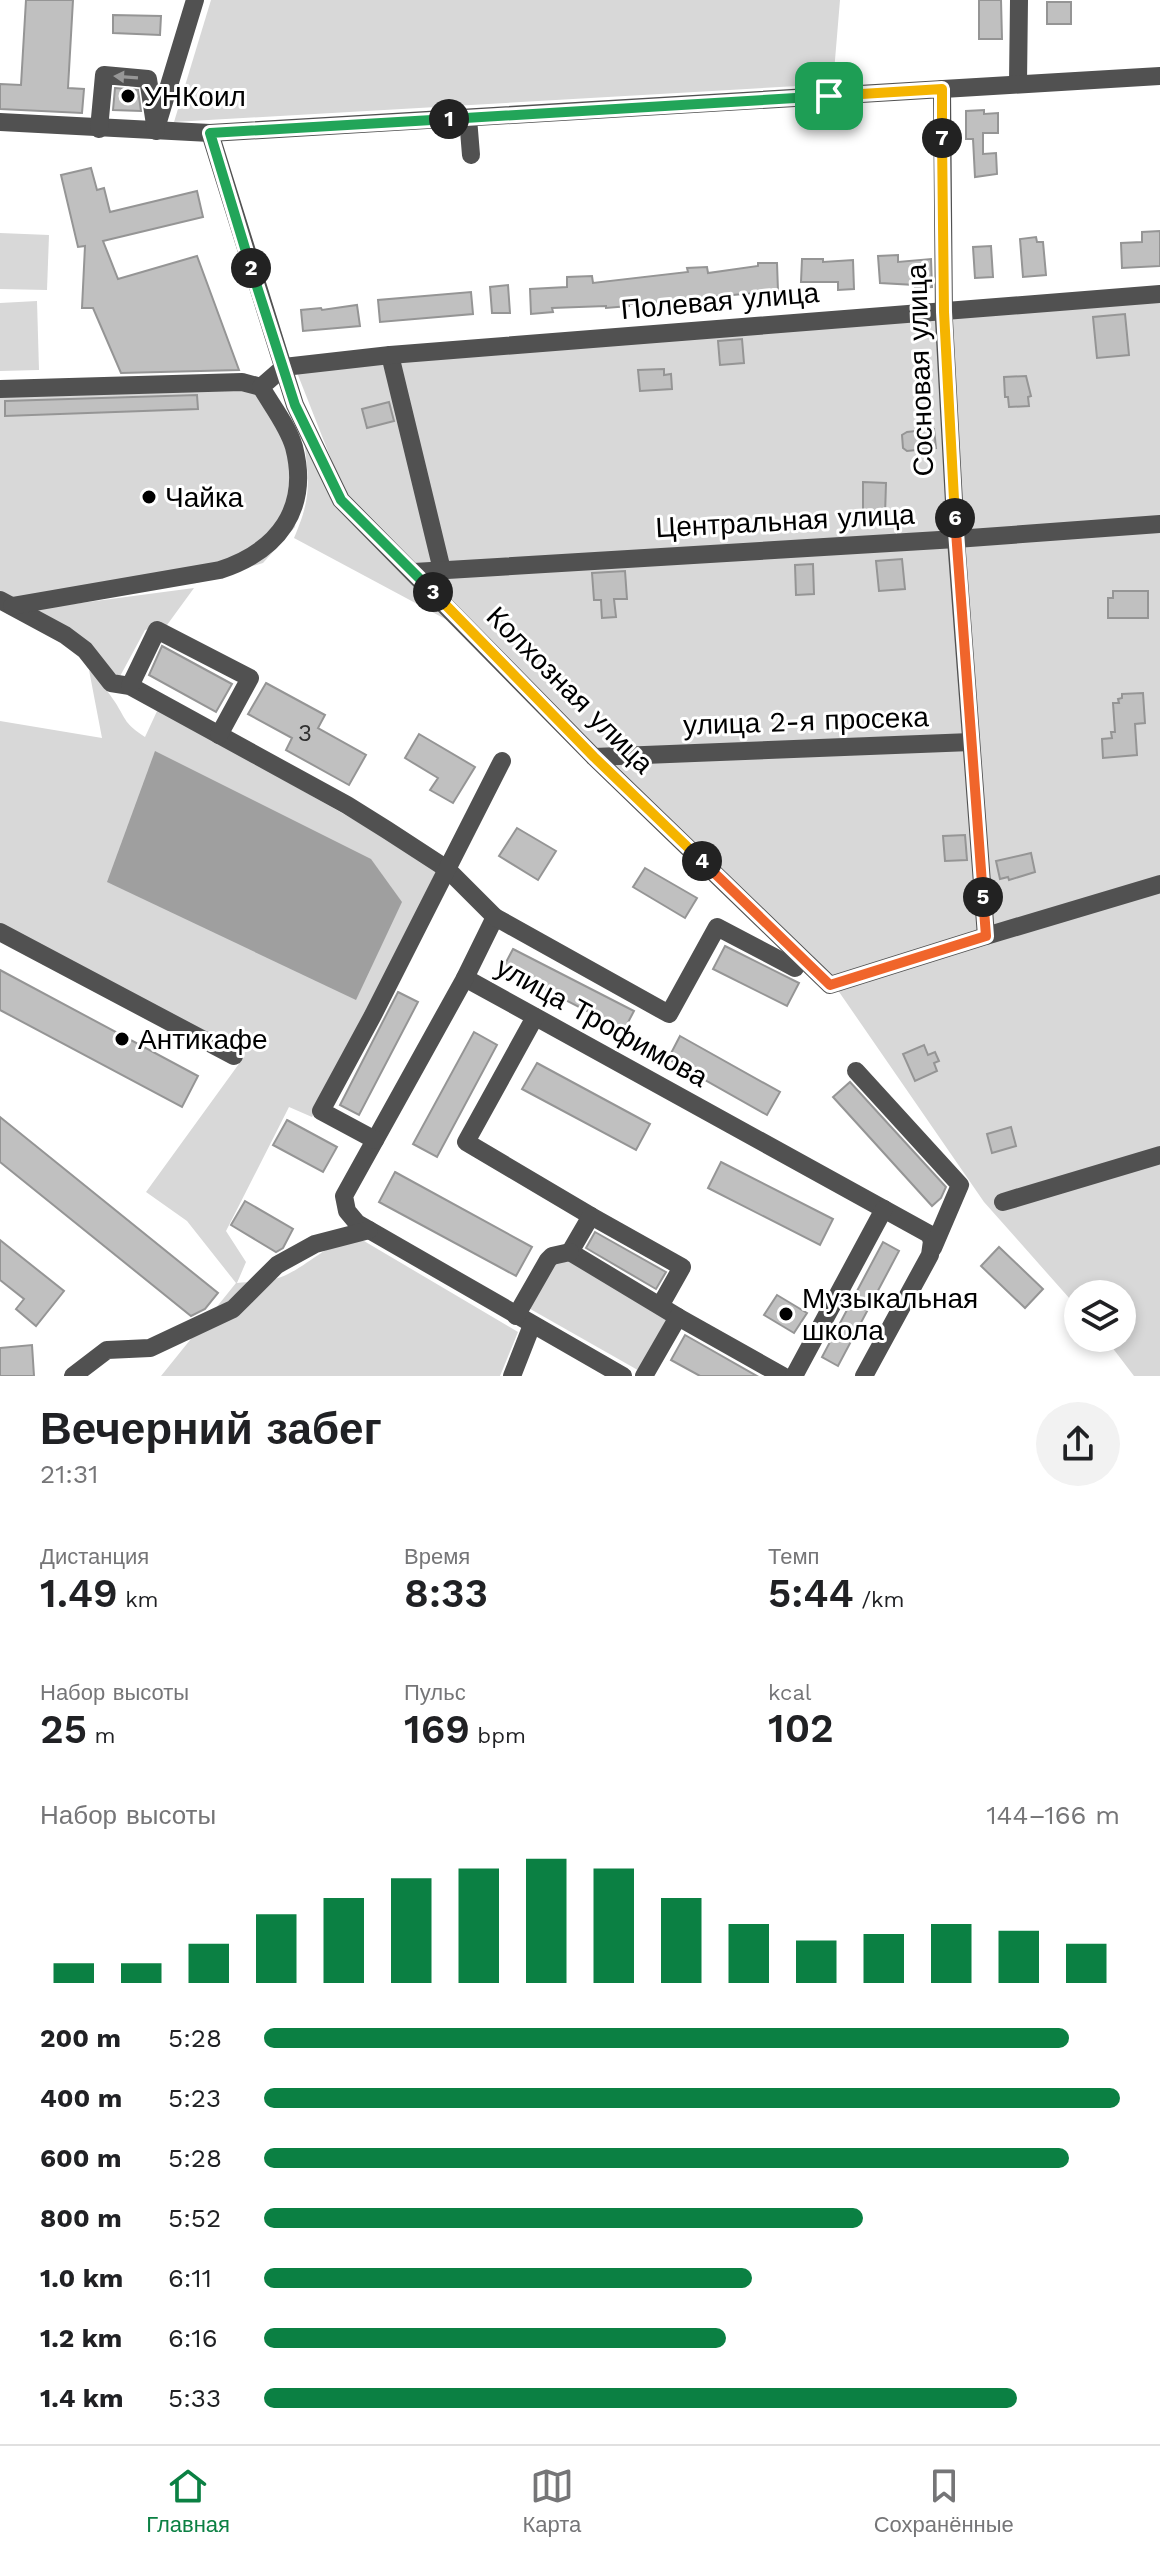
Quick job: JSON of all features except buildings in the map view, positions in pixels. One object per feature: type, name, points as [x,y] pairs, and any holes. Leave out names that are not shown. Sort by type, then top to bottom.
[{"type":"street","points":[[156,131],[195,0]]},
{"type":"street","points":[[1018,83],[1019,0]]},
{"type":"street","points":[[99,129],[104,75],[148,79],[156,131]]},
{"type":"street","points":[[0,122],[210,133],[468,118],[490,110],[996,88],[1018,83],[1160,76]]},
{"type":"street","name":"Сосновая улица","points":[[942,89],[944,312],[956,539],[986,936]]},
{"type":"street","points":[[468,118],[471,155]]},
{"type":"street","name":"Колхозная улица","points":[[210,133],[295,405],[341,500],[594,757],[830,985],[986,936]]},
{"type":"street","name":"Полевая улица","points":[[284,367],[390,355],[1160,294]]},
{"type":"street","points":[[390,355],[442,570]]},
{"type":"street","points":[[261,387],[284,367]]},
{"type":"street","points":[[0,389],[242,382],[261,387],[293,445],[298,485],[288,519],[270,544],[242,563],[220,570],[6,603]]},
{"type":"street","name":"Центральная улица","points":[[414,572],[1160,524]]},
{"type":"street","name":"улица Трофимова","points":[[6,603],[65,635],[85,650],[111,683],[130,686],[347,805],[447,869],[495,917],[465,978],[929,1234],[933,1248]]},
{"type":"street","points":[[130,686],[157,630],[250,678],[219,735]]},
{"type":"street","name":"улица 2-я просека","points":[[594,757],[971,742]]},
{"type":"street","points":[[375,1140],[321,1111],[502,761]]},
{"type":"street","points":[[986,936],[1160,884]]},
{"type":"street","points":[[495,917],[669,1014],[717,927],[795,968]]},
{"type":"street","points":[[0,932],[234,1056]]},
{"type":"street","points":[[465,978],[344,1196],[345,1206],[349,1215],[369,1230],[623,1376]]},
{"type":"street","points":[[535,1017],[466,1142],[682,1267],[660,1306]]},
{"type":"street","points":[[856,1071],[960,1185],[933,1248],[864,1376]]},
{"type":"street","points":[[1003,1202],[1160,1155]]},
{"type":"street","points":[[794,1376],[884,1209]]},
{"type":"street","points":[[570,1252],[591,1216]]},
{"type":"street","points":[[73,1376],[107,1350],[150,1348],[233,1309],[277,1265],[315,1244],[369,1230]]},
{"type":"street","points":[[512,1376],[524,1321],[548,1260],[570,1252],[783,1376]]},
{"type":"street","points":[[644,1376],[678,1317]]},
{"type":"shaded area","points":[[211,0],[840,0],[833,84],[174,122]]},
{"type":"shaded area","points":[[0,233],[49,235],[47,290],[0,289]]},
{"type":"shaded area","points":[[37,301],[39,370],[0,371],[0,303]]},
{"type":"shaded area","points":[[1160,302],[1160,1376],[1134,1376],[1116,1352],[1136,1352],[1136,1280],[1064,1280],[1064,1292],[984,1202],[826,973],[741,894],[344,492],[296,370]]},
{"type":"shaded area","name":"Чайка","points":[[258,389],[302,466],[295,527],[263,563],[197,583],[11,599],[0,593],[0,391]]},
{"type":"shaded area","points":[[304,439],[449,621],[294,538],[308,489]]},
{"type":"shaded area","points":[[194,588],[167,625],[145,630],[118,680],[35,609]]},
{"type":"shaded area","points":[[89,670],[129,725],[145,737],[158,709],[441,869],[312,1117],[289,1107],[226,1231],[246,1262],[237,1283],[282,1277],[334,1246],[354,1240],[364,1241],[518,1332],[500,1376],[161,1376],[236,1283],[187,1221],[146,1192],[241,1061],[235,1054],[0,928],[0,721],[102,738]]},
{"type":"shaded area","points":[[155,751],[371,859],[402,902],[356,1000],[107,882]]},
{"type":"shaded area","points":[[569,1255],[674,1317],[643,1373],[525,1306],[551,1262]]},
{"type":"place","name":"УНКоил","points":[[128,96]]},
{"type":"place","name":"Чайка","points":[[149,497]]},
{"type":"place","name":"Антикафе","points":[[122,1039]]},
{"type":"place","name":"Музыкальная школа","points":[[786,1314]]},
{"type":"route","points":[[942,89],[944,320],[956,539],[986,936],[830,985],[594,757],[341,500],[295,405],[210,133],[829,96],[942,89]]}]
